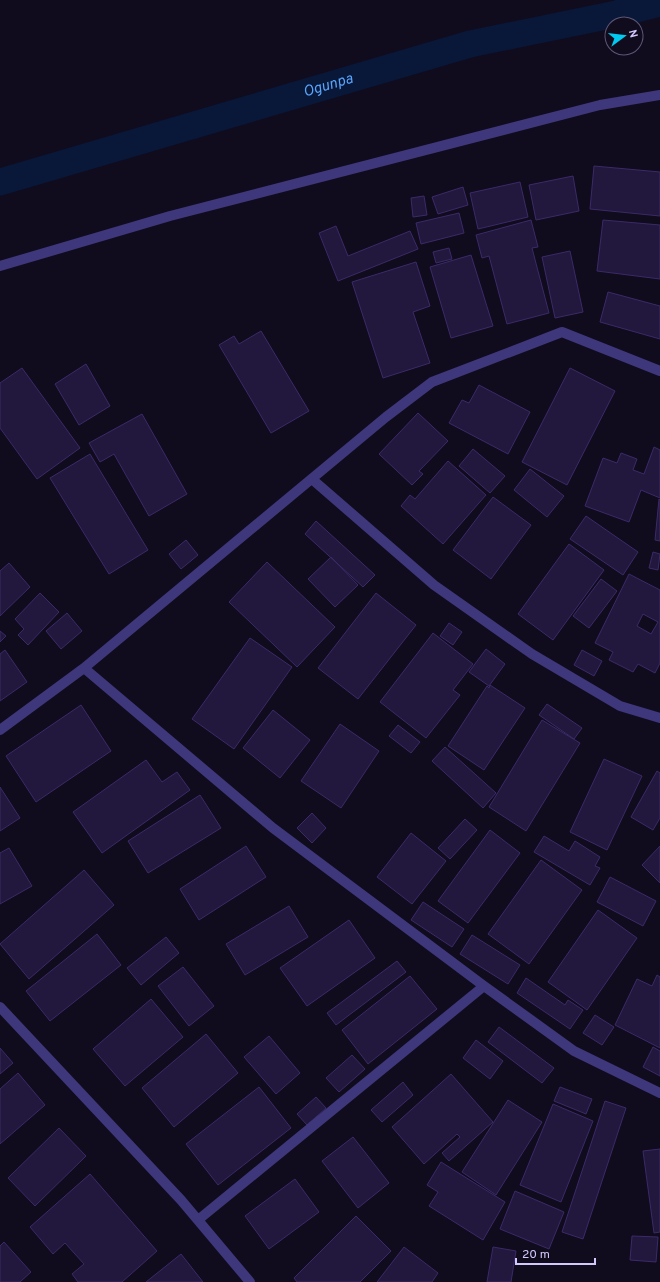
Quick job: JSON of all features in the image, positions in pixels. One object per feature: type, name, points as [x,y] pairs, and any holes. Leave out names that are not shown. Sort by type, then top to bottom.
[{"type":"street","points":[[0,266],[170,216],[600,104],[660,95]]},
{"type":"street","points":[[0,730],[84,668],[313,480],[386,417],[432,382],[562,332],[660,371]]},
{"type":"street","points":[[313,480],[434,585],[532,654],[620,706],[660,718]]},
{"type":"street","points":[[84,668],[273,828],[484,986],[574,1051],[660,1093]]},
{"type":"street","points":[[198,1220],[484,986]]},
{"type":"street","points":[[0,1007],[198,1220],[250,1282]]},
{"type":"building","points":[[594,166],[660,172],[660,216],[590,209]]},
{"type":"building","points":[[573,176],[579,211],[536,220],[529,185]]},
{"type":"building","points":[[520,182],[528,217],[478,229],[470,193]]},
{"type":"building","points":[[463,187],[468,205],[438,214],[432,197]]},
{"type":"building","points":[[424,196],[427,215],[413,217],[411,198]]},
{"type":"building","points":[[459,213],[464,233],[421,244],[416,223]]},
{"type":"building","points":[[531,220],[538,247],[532,248],[549,313],[507,324],[489,256],[482,258],[476,235]]},
{"type":"building","points":[[603,220],[660,225],[660,279],[597,271]]},
{"type":"building","points":[[336,226],[348,256],[410,231],[418,249],[338,281],[319,233]]},
{"type":"building","points":[[449,248],[452,259],[436,263],[433,252]]},
{"type":"building","points":[[570,251],[583,312],[555,318],[542,257]]},
{"type":"building","points":[[471,255],[493,326],[451,338],[430,267]]},
{"type":"building","points":[[416,262],[430,306],[413,312],[430,363],[383,378],[352,282]]},
{"type":"building","points":[[608,292],[660,306],[660,339],[600,322]]},
{"type":"building","points":[[261,331],[309,411],[271,433],[219,345],[234,336],[239,344]]},
{"type":"building","points":[[86,364],[110,406],[79,425],[55,384]]},
{"type":"building","points":[[22,368],[80,448],[37,479],[0,428],[0,383]]},
{"type":"building","points":[[570,368],[615,391],[567,485],[522,462]]},
{"type":"building","points":[[479,385],[530,412],[508,454],[449,423],[462,400],[469,403]]},
{"type":"building","points":[[418,413],[448,441],[419,471],[423,474],[412,485],[379,454]]},
{"type":"building","points":[[142,414],[187,494],[149,516],[114,454],[100,462],[89,443]]},
{"type":"building","points":[[654,447],[660,450],[660,498],[641,490],[629,522],[585,506],[603,458],[617,463],[621,453],[637,459],[633,470],[644,474]]},
{"type":"building","points":[[473,449],[505,476],[490,493],[459,466]]},
{"type":"building","points":[[90,454],[148,550],[109,574],[50,478]]},
{"type":"building","points":[[448,461],[486,495],[443,544],[401,506],[410,495],[415,499]]},
{"type":"building","points":[[530,469],[564,496],[547,517],[514,490]]},
{"type":"building","points":[[493,497],[531,525],[491,579],[453,550]]},
{"type":"building","points":[[659,499],[660,500],[660,541],[655,540]]},
{"type":"building","points":[[586,516],[638,552],[623,575],[570,539]]},
{"type":"building","points":[[316,521],[375,575],[363,587],[305,534]]},
{"type":"building","points":[[186,540],[198,555],[181,569],[169,554]]},
{"type":"building","points":[[569,544],[604,570],[553,640],[518,614]]},
{"type":"building","points":[[653,552],[660,554],[658,570],[649,568]]},
{"type":"building","points":[[331,557],[358,585],[335,607],[308,579]]},
{"type":"building","points":[[267,562],[335,627],[297,667],[229,602]]},
{"type":"building","points":[[9,563],[30,587],[0,616],[0,571]]},
{"type":"building","points":[[629,574],[660,590],[660,663],[655,673],[638,664],[633,672],[609,660],[613,652],[595,643]],"holes":[[[643,614],[658,622],[651,634],[637,626]]]},
{"type":"building","points":[[601,579],[617,591],[589,628],[573,616]]},
{"type":"building","points":[[40,593],[59,612],[28,645],[18,635],[24,629],[15,619]]},
{"type":"building","points":[[376,593],[416,625],[358,699],[318,668]]},
{"type":"building","points":[[67,613],[82,631],[61,649],[46,631]]},
{"type":"building","points":[[449,623],[462,632],[453,645],[440,636]]},
{"type":"building","points":[[0,631],[6,636],[0,642]]},
{"type":"building","points":[[433,633],[473,664],[453,690],[460,695],[426,738],[380,702]]},
{"type":"building","points":[[250,638],[292,667],[234,749],[192,719]]},
{"type":"building","points":[[486,649],[505,664],[489,686],[469,672]]},
{"type":"building","points":[[5,650],[27,682],[0,701],[0,654]]},
{"type":"building","points":[[582,650],[602,661],[594,676],[574,665]]},
{"type":"building","points":[[490,685],[525,708],[484,770],[448,746],[487,686],[489,688]]},
{"type":"building","points":[[547,704],[582,728],[574,739],[539,715]]},
{"type":"building","points":[[81,705],[111,751],[36,802],[6,756]]},
{"type":"building","points":[[273,710],[310,740],[280,778],[243,748]]},
{"type":"building","points":[[542,720],[580,743],[526,831],[489,807]]},
{"type":"building","points":[[340,724],[379,751],[341,808],[301,781]]},
{"type":"building","points":[[398,725],[420,742],[411,753],[389,736]]},
{"type":"building","points":[[445,747],[496,793],[483,808],[432,761]]},
{"type":"building","points":[[604,759],[642,776],[607,850],[570,832]]},
{"type":"building","points":[[146,760],[162,782],[177,772],[190,790],[102,853],[73,812]]},
{"type":"building","points":[[657,771],[660,773],[660,818],[653,830],[631,817]]},
{"type":"building","points":[[0,787],[20,818],[0,831]]},
{"type":"building","points":[[200,795],[221,828],[148,873],[128,841]]},
{"type":"building","points":[[312,813],[326,828],[312,843],[297,828]]},
{"type":"building","points":[[465,819],[477,830],[450,859],[438,848]]},
{"type":"building","points":[[490,830],[520,853],[468,923],[438,901]]},
{"type":"building","points":[[411,833],[446,861],[412,904],[377,877]]},
{"type":"building","points":[[544,836],[569,851],[575,841],[600,857],[595,866],[600,868],[590,885],[534,852]]},
{"type":"building","points":[[246,846],[266,877],[199,920],[180,889]]},
{"type":"building","points":[[660,846],[660,883],[642,865]]},
{"type":"building","points":[[9,848],[32,886],[0,904],[0,853]]},
{"type":"building","points":[[541,860],[582,890],[529,964],[488,934]]},
{"type":"building","points":[[84,870],[114,905],[29,979],[0,944]]},
{"type":"building","points":[[610,877],[656,901],[643,926],[597,902]]},
{"type":"building","points":[[423,902],[464,929],[452,947],[411,920]]},
{"type":"building","points":[[289,906],[308,937],[245,975],[226,944]]},
{"type":"building","points":[[598,910],[637,938],[587,1010],[548,982]]},
{"type":"building","points":[[349,920],[375,958],[307,1006],[280,968]]},
{"type":"building","points":[[97,934],[121,965],[50,1021],[26,991]]},
{"type":"building","points":[[472,935],[520,965],[508,984],[460,954]]},
{"type":"building","points":[[166,937],[179,953],[141,985],[127,968]]},
{"type":"building","points":[[397,961],[406,972],[336,1025],[327,1013]]},
{"type":"building","points":[[183,967],[214,1006],[189,1026],[158,986]]},
{"type":"building","points":[[657,975],[660,977],[660,1048],[615,1025],[637,979],[652,986]]},
{"type":"building","points":[[410,976],[437,1009],[368,1064],[342,1030]]},
{"type":"building","points":[[526,978],[565,1005],[568,1000],[583,1010],[570,1029],[517,993]]},
{"type":"building","points":[[151,999],[183,1037],[125,1086],[93,1049]]},
{"type":"building","points":[[595,1015],[614,1027],[602,1045],[583,1033]]},
{"type":"building","points":[[499,1027],[554,1068],[542,1083],[488,1042]]},
{"type":"building","points":[[206,1034],[238,1073],[174,1127],[142,1088]]},
{"type":"building","points":[[269,1036],[300,1073],[276,1094],[244,1057]]},
{"type":"building","points":[[476,1040],[503,1061],[490,1079],[463,1058]]},
{"type":"building","points":[[653,1047],[660,1051],[660,1076],[643,1067]]},
{"type":"building","points":[[0,1048],[13,1063],[0,1074]]},
{"type":"building","points":[[352,1055],[365,1069],[339,1092],[326,1078]]},
{"type":"building","points":[[18,1073],[45,1105],[0,1144],[0,1089]]},
{"type":"building","points":[[451,1074],[493,1122],[449,1161],[442,1153],[460,1137],[457,1134],[424,1164],[392,1127]]},
{"type":"building","points":[[403,1082],[413,1095],[382,1122],[371,1110]]},
{"type":"building","points":[[259,1087],[291,1128],[218,1185],[186,1144]]},
{"type":"building","points":[[560,1087],[592,1099],[586,1114],[554,1101]]},
{"type":"building","points":[[316,1097],[326,1108],[307,1125],[297,1114]]},
{"type":"building","points":[[508,1100],[542,1122],[496,1195],[462,1172]]},
{"type":"building","points":[[605,1101],[626,1108],[583,1239],[562,1232]]},
{"type":"building","points":[[553,1104],[593,1121],[561,1202],[520,1185]]},
{"type":"building","points":[[59,1128],[86,1156],[35,1206],[8,1178]]},
{"type":"building","points":[[353,1137],[389,1183],[358,1208],[322,1161]]},
{"type":"building","points":[[660,1149],[660,1232],[654,1233],[643,1151]]},
{"type":"building","points":[[441,1162],[505,1202],[483,1240],[429,1206],[438,1192],[427,1185]]},
{"type":"building","points":[[90,1174],[157,1251],[122,1282],[78,1282],[72,1274],[84,1264],[65,1243],[53,1254],[30,1227]]},
{"type":"building","points":[[295,1179],[319,1212],[269,1249],[245,1216]]},
{"type":"building","points":[[515,1191],[564,1212],[549,1249],[500,1229]]},
{"type":"building","points":[[356,1216],[391,1251],[360,1282],[297,1282],[294,1278]]},
{"type":"building","points":[[632,1236],[658,1237],[656,1262],[630,1260]]},
{"type":"building","points":[[4,1242],[31,1272],[20,1282],[0,1282],[0,1246]]},
{"type":"building","points":[[404,1247],[438,1273],[432,1282],[377,1282]]},
{"type":"building","points":[[493,1247],[516,1251],[511,1282],[487,1282]]},
{"type":"building","points":[[181,1254],[203,1282],[146,1282]]},
{"type":"waterway","points":[[618,0],[621,13]]},
{"type":"waterway","name":"Ogunpa","points":[[0,182],[470,44],[621,13],[660,3]]}]
